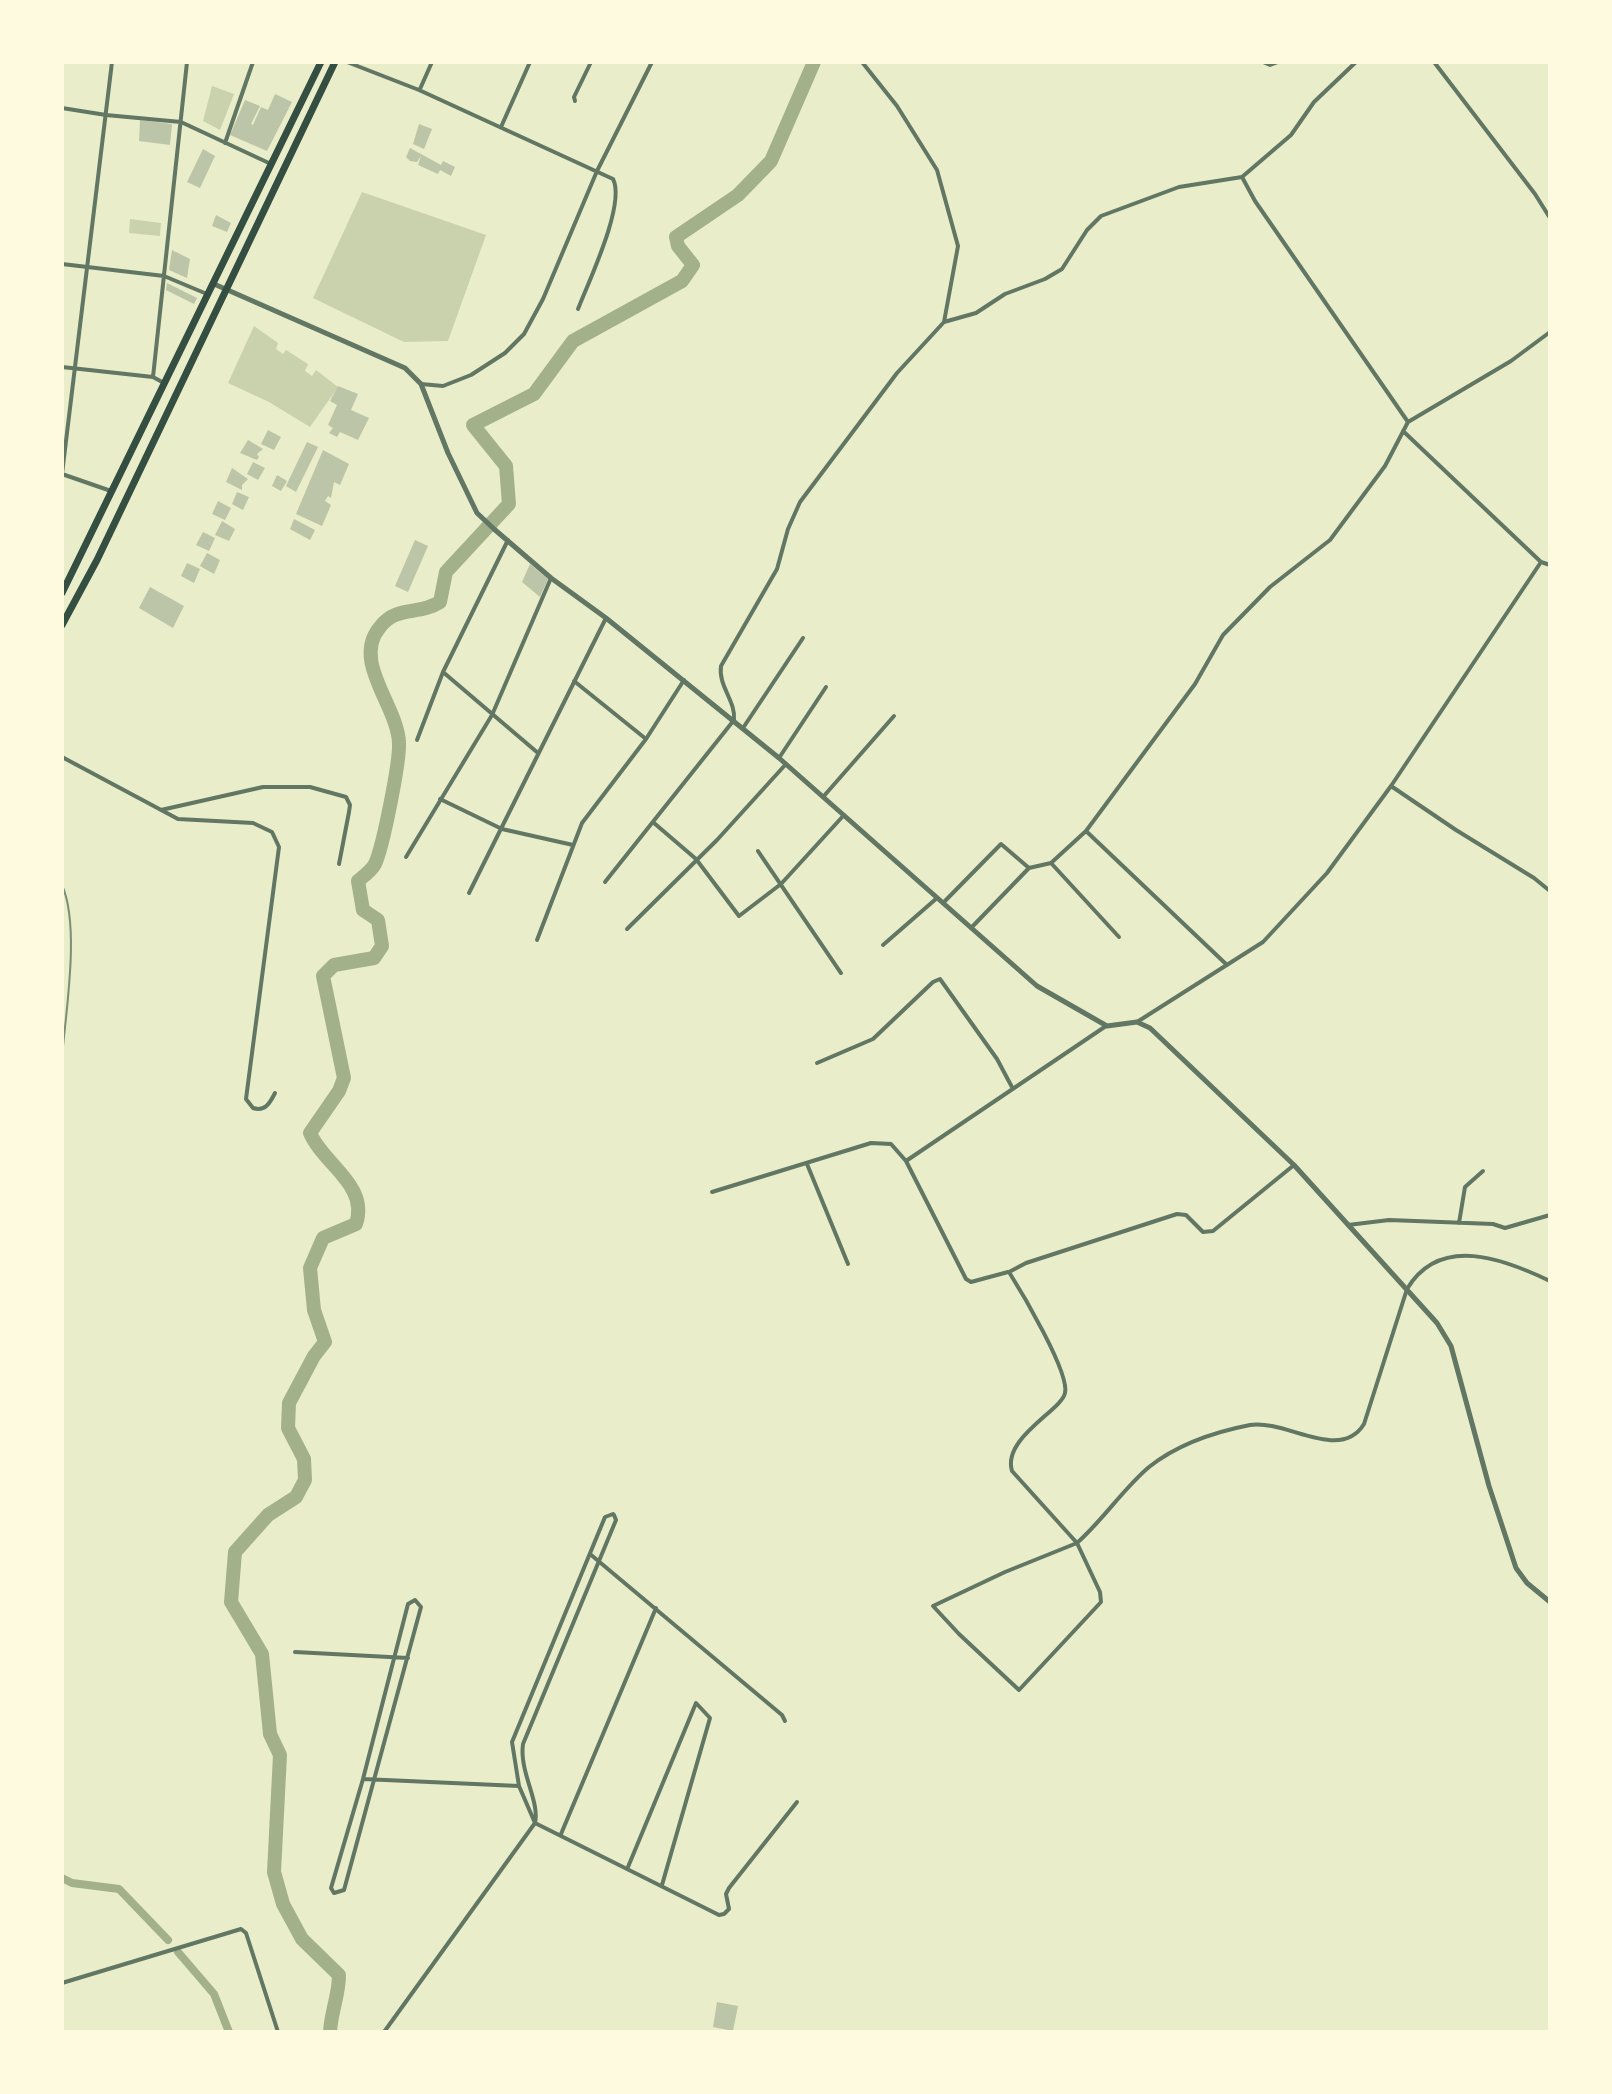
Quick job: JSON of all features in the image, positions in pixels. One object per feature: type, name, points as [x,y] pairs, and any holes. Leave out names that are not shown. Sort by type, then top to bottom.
[{"type":"main road","points":[[62,593],[321,62]]},
{"type":"main road","points":[[62,625],[97,560],[335,62]]},
{"type":"street","points":[[111,491],[62,474],[112,62]]},
{"type":"street","points":[[153,377],[187,62]]},
{"type":"street","points":[[225,143],[253,62]]},
{"type":"street","points":[[347,62],[419,90],[613,179],[617,191],[606,239],[578,309]]},
{"type":"street","points":[[419,90],[432,62]]},
{"type":"street","points":[[501,127],[530,62]]},
{"type":"street","points":[[575,101],[591,62]]},
{"type":"street","points":[[421,384],[443,386],[471,375],[505,353],[524,334],[543,299],[597,171],[652,62]]},
{"type":"street","points":[[862,62],[897,106],[937,170],[958,246],[944,322]]},
{"type":"street","points":[[1265,63],[1278,62]]},
{"type":"street","points":[[605,882],[734,720],[735,711],[720,677],[721,666],[765,595],[800,502],[897,373],[944,322],[976,313],[1005,294],[1062,269],[1087,230],[1101,216],[1179,187],[1242,177],[1291,135],[1314,102],[1356,62]]},
{"type":"street","points":[[1434,62],[1550,218]]},
{"type":"street","points":[[62,108],[181,122],[271,164]]},
{"type":"street","points":[[1242,177],[1255,201],[1408,422]]},
{"type":"street","points":[[62,264],[164,276],[209,295]]},
{"type":"street","points":[[214,284],[405,368],[421,384],[448,453],[477,513],[494,529],[551,578],[734,720],[1037,986],[1107,1026]]},
{"type":"street","points":[[971,928],[1029,868],[1051,863],[1086,831],[1195,684],[1223,635],[1270,587],[1330,540],[1385,466],[1408,422],[1511,361],[1550,332]]},
{"type":"street","points":[[62,367],[153,377],[164,383]]},
{"type":"street","points":[[1403,431],[1541,562],[1550,565]]},
{"type":"street","points":[[417,740],[443,672],[508,540]]},
{"type":"street","points":[[906,1161],[1107,1026],[1137,1022],[1263,942],[1317,885],[1391,786],[1541,562]]},
{"type":"street","points":[[406,857],[492,715],[551,578]]},
{"type":"street","points":[[469,893],[606,618]]},
{"type":"street","points":[[743,728],[803,638]]},
{"type":"street","points":[[443,672],[538,753]]},
{"type":"street","points":[[537,940],[582,823],[646,739],[684,680]]},
{"type":"street","points":[[574,681],[646,739]]},
{"type":"street","points":[[779,758],[826,687]]},
{"type":"street","points":[[823,797],[894,716]]},
{"type":"street","points":[[62,757],[178,819],[253,823],[272,832],[279,847],[246,1099],[253,1108],[263,1109],[275,1093]]},
{"type":"street","points":[[627,929],[717,840],[786,764]]},
{"type":"street","points":[[1391,786],[1550,891]]},
{"type":"street","points":[[158,810],[263,787],[310,787],[346,797],[350,805],[339,864]]},
{"type":"street","points":[[440,799],[502,829],[573,845]]},
{"type":"street","points":[[653,822],[696,859],[737,916],[781,884],[844,815]]},
{"type":"street","points":[[1086,831],[1227,965]]},
{"type":"street","points":[[943,903],[1001,844],[1029,868]]},
{"type":"street","points":[[758,851],[841,973]]},
{"type":"street","points":[[1051,863],[1119,937]]},
{"type":"street","points":[[883,945],[937,898]]},
{"type":"street","points":[[817,1063],[873,1039],[933,982],[940,979],[997,1059],[1013,1089]]},
{"type":"street","points":[[1137,1022],[1150,1028],[1294,1165],[1437,1323],[1451,1346],[1489,1486],[1516,1568],[1527,1583],[1550,1602]]},
{"type":"street","points":[[712,1192],[871,1143],[891,1144],[906,1161],[966,1279],[971,1282],[1009,1272],[1026,1263],[1177,1214],[1186,1215],[1203,1232],[1213,1231],[1294,1165]]},
{"type":"street","points":[[807,1164],[848,1264]]},
{"type":"street","points":[[1459,1223],[1465,1187],[1483,1171]]},
{"type":"street","points":[[1348,1225],[1389,1220],[1493,1224],[1505,1228],[1550,1215]]},
{"type":"street","points":[[1009,1272],[1040,1322],[1066,1389],[1062,1400],[1031,1425],[1010,1465],[1077,1543],[1100,1592],[1101,1602],[1019,1690],[933,1606],[1077,1543],[1099,1524],[1147,1469],[1197,1439],[1264,1424],[1328,1440],[1343,1440],[1357,1435],[1364,1424],[1407,1289],[1426,1267],[1458,1257],[1483,1256],[1550,1281]]},
{"type":"street","points":[[384,2032],[535,1823],[537,1814],[527,1784],[523,1744],[597,1559],[616,1520],[613,1514],[605,1517],[512,1742],[519,1786],[535,1823],[719,1915],[729,1909],[726,1894],[729,1888],[797,1802]]},
{"type":"street","points":[[590,1554],[656,1607],[782,1715],[785,1721]]},
{"type":"street","points":[[415,1600],[420,1602],[421,1607],[408,1658],[344,1890],[334,1893],[331,1888],[408,1604],[415,1600]]},
{"type":"street","points":[[561,1834],[656,1607]]},
{"type":"street","points":[[295,1652],[408,1658]]},
{"type":"street","points":[[628,1867],[696,1703],[710,1718],[662,1885]]},
{"type":"street","points":[[363,1779],[519,1786]]},
{"type":"street","points":[[62,1983],[241,1929],[246,1933],[278,2032]]},
{"type":"green space","points":[[212,86],[234,94],[220,130],[203,121]]},
{"type":"green space","points":[[362,192],[486,235],[448,341],[404,342],[313,298]]},
{"type":"green space","points":[[130,219],[161,223],[160,236],[129,233]]},
{"type":"green space","points":[[254,326],[278,343],[276,349],[283,354],[286,350],[308,364],[305,371],[312,376],[316,370],[338,387],[310,427],[269,402],[228,383]]},
{"type":"building","points":[[275,94],[292,102],[267,151],[230,135],[245,100],[260,106],[253,125],[261,107],[268,110]]},
{"type":"building","points":[[140,120],[172,124],[170,145],[139,141]]},
{"type":"building","points":[[419,124],[432,129],[424,149],[413,144]]},
{"type":"building","points":[[410,148],[441,165],[443,161],[455,167],[451,176],[418,165],[421,156],[417,162],[410,161],[406,157]]},
{"type":"building","points":[[203,149],[215,156],[200,188],[187,182]]},
{"type":"building","points":[[216,215],[231,223],[227,232],[212,226]]},
{"type":"building","points":[[172,250],[190,259],[187,278],[169,270]]},
{"type":"building","points":[[167,283],[197,298],[194,304],[166,290]]},
{"type":"building","points":[[338,386],[358,394],[351,410],[369,418],[358,440],[340,432],[337,437],[329,433],[333,428],[328,425],[337,405],[330,401]]},
{"type":"building","points":[[268,430],[281,437],[274,450],[261,444]]},
{"type":"building","points":[[248,440],[263,449],[257,454],[257,460],[240,453]]},
{"type":"building","points":[[307,442],[318,447],[296,492],[286,486]]},
{"type":"building","points":[[323,450],[349,464],[340,485],[334,482],[331,498],[328,496],[325,501],[331,505],[322,526],[296,514]]},
{"type":"building","points":[[253,462],[265,468],[258,480],[247,474]]},
{"type":"building","points":[[232,468],[248,479],[242,490],[226,482]]},
{"type":"building","points":[[277,475],[287,481],[281,491],[272,486]]},
{"type":"building","points":[[237,492],[249,497],[243,510],[232,504]]},
{"type":"building","points":[[218,501],[231,508],[225,520],[212,514]]},
{"type":"building","points":[[294,519],[315,530],[310,540],[290,529]]},
{"type":"building","points":[[222,521],[235,529],[229,541],[215,535]]},
{"type":"building","points":[[203,532],[215,538],[209,551],[196,545]]},
{"type":"building","points":[[415,540],[428,546],[408,592],[395,586]]},
{"type":"building","points":[[207,553],[220,560],[214,574],[200,566]]},
{"type":"building","points":[[187,563],[200,569],[194,583],[181,576]]},
{"type":"building","points":[[530,564],[548,579],[540,597],[522,582]]},
{"type":"building","points":[[150,587],[184,606],[173,628],[139,608]]},
{"type":"building","points":[[717,2002],[738,2006],[733,2031],[713,2027]]},
{"type":"waterway","points":[[330,2032],[339,1975],[302,1939],[283,1904],[274,1872],[280,1755],[270,1734],[262,1654],[231,1602],[235,1552],[268,1515],[296,1497],[305,1480],[304,1459],[288,1428],[289,1403],[325,1342],[314,1310],[310,1268],[323,1238],[356,1224],[358,1210],[351,1187],[310,1133],[339,1091],[344,1078],[323,976],[334,965],[374,958],[382,946],[378,920],[363,910],[358,881],[374,866],[378,855],[394,785],[399,743],[392,714],[373,669],[372,640],[380,627],[393,616],[440,602],[446,572],[509,504],[506,466],[473,425],[534,394],[573,341],[682,281],[693,265],[678,246],[676,237],[738,195],[771,161],[814,62]]},
{"type":"waterway","points":[[62,1878],[72,1883],[119,1889],[168,1940]]},
{"type":"waterway","points":[[178,1952],[214,1994],[229,2032]]},
{"type":"railway","points":[[62,885],[67,902],[71,945],[62,1057]]}]
